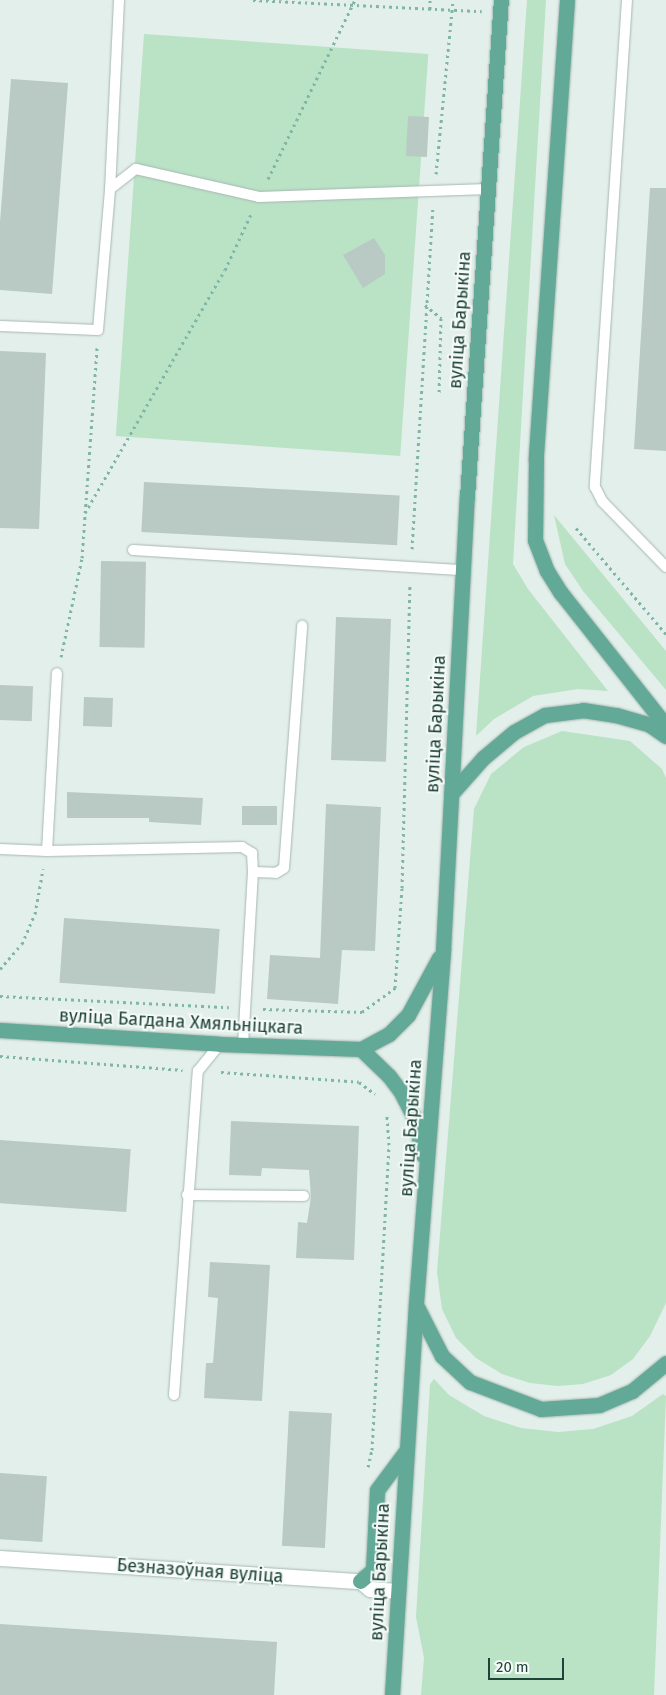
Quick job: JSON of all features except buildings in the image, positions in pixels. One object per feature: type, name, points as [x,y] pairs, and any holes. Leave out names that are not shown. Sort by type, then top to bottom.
[{"type":"main road","points":[[567,0],[536,460],[535,540],[548,571],[561,593],[666,726]]},
{"type":"main road","name":"вуліца Барыкіна","points":[[392,1695],[416,1303],[443,950],[463,570],[500,6]]},
{"type":"main road","points":[[451,794],[483,758],[514,732],[545,715],[583,710],[616,715],[650,725],[666,736]]},
{"type":"main road","points":[[426,1168],[415,1120],[401,1092],[389,1076],[361,1049],[389,1034],[408,1015],[443,950]]},
{"type":"main road","name":"вуліца Багдана Хмяльніцкага","points":[[0,1030],[220,1044],[361,1049]]},
{"type":"main road","points":[[416,1303],[442,1356],[470,1382],[505,1398],[542,1409],[599,1405],[632,1391],[666,1363]]},
{"type":"main road","name":"вуліца Барыкіна","points":[[360,1582],[374,1570],[377,1490],[406,1451]]},
{"type":"street","name":"Безназоўная вуліца","points":[[0,1558],[360,1582],[370,1589],[397,1591]]},
{"type":"lane","points":[[0,326],[98,330],[110,189],[120,0]]},
{"type":"lane","points":[[627,0],[595,487],[602,501],[666,567]]},
{"type":"lane","points":[[110,189],[136,169],[259,196],[434,193],[488,189]]},
{"type":"lane","points":[[132,550],[463,570]]},
{"type":"lane","points":[[253,872],[276,873],[284,868],[302,626]]},
{"type":"lane","points":[[47,852],[57,673]]},
{"type":"lane","points":[[0,849],[47,852],[242,847],[252,853],[253,872],[243,1045]]},
{"type":"lane","points":[[174,1396],[187,1195],[198,1071],[220,1044]]},
{"type":"lane","points":[[187,1195],[304,1196]]},
{"type":"path","points":[[252,0],[452,10],[500,6]]},
{"type":"path","points":[[85,513],[224,270],[355,0]]},
{"type":"path","points":[[430,0],[430,9]]},
{"type":"path","points":[[0,996],[362,1012],[395,988],[402,888],[411,567],[425,305],[453,0]]},
{"type":"path","points":[[425,305],[441,318],[439,394]]},
{"type":"path","points":[[57,673],[82,558],[98,330]]},
{"type":"path","points":[[576,528],[666,634]]},
{"type":"path","points":[[0,969],[22,944],[35,914],[47,852]]},
{"type":"path","points":[[0,1056],[56,1061]]},
{"type":"path","points":[[359,1082],[379,1096]]},
{"type":"path","points":[[366,1475],[372,1450],[389,1155],[385,1109]]},
{"type":"green space","points":[[527,0],[546,0],[513,564],[528,589],[608,691],[578,689],[533,696],[494,719],[476,736]]},
{"type":"green space","points":[[144,34],[428,54],[400,456],[116,436]]},
{"type":"green space","points":[[554,515],[666,651],[666,690],[583,591],[565,564]]},
{"type":"green space","points":[[562,731],[630,741],[662,769],[666,778],[666,1303],[650,1336],[633,1359],[611,1375],[583,1384],[558,1386],[530,1383],[502,1374],[476,1358],[456,1338],[442,1309],[437,1272],[474,809],[491,774],[524,747]]},
{"type":"green space","points":[[434,1379],[449,1395],[484,1416],[521,1428],[558,1432],[593,1429],[632,1416],[663,1394],[666,1396],[654,1695],[421,1695],[424,1658],[416,1617],[430,1384]]}]
